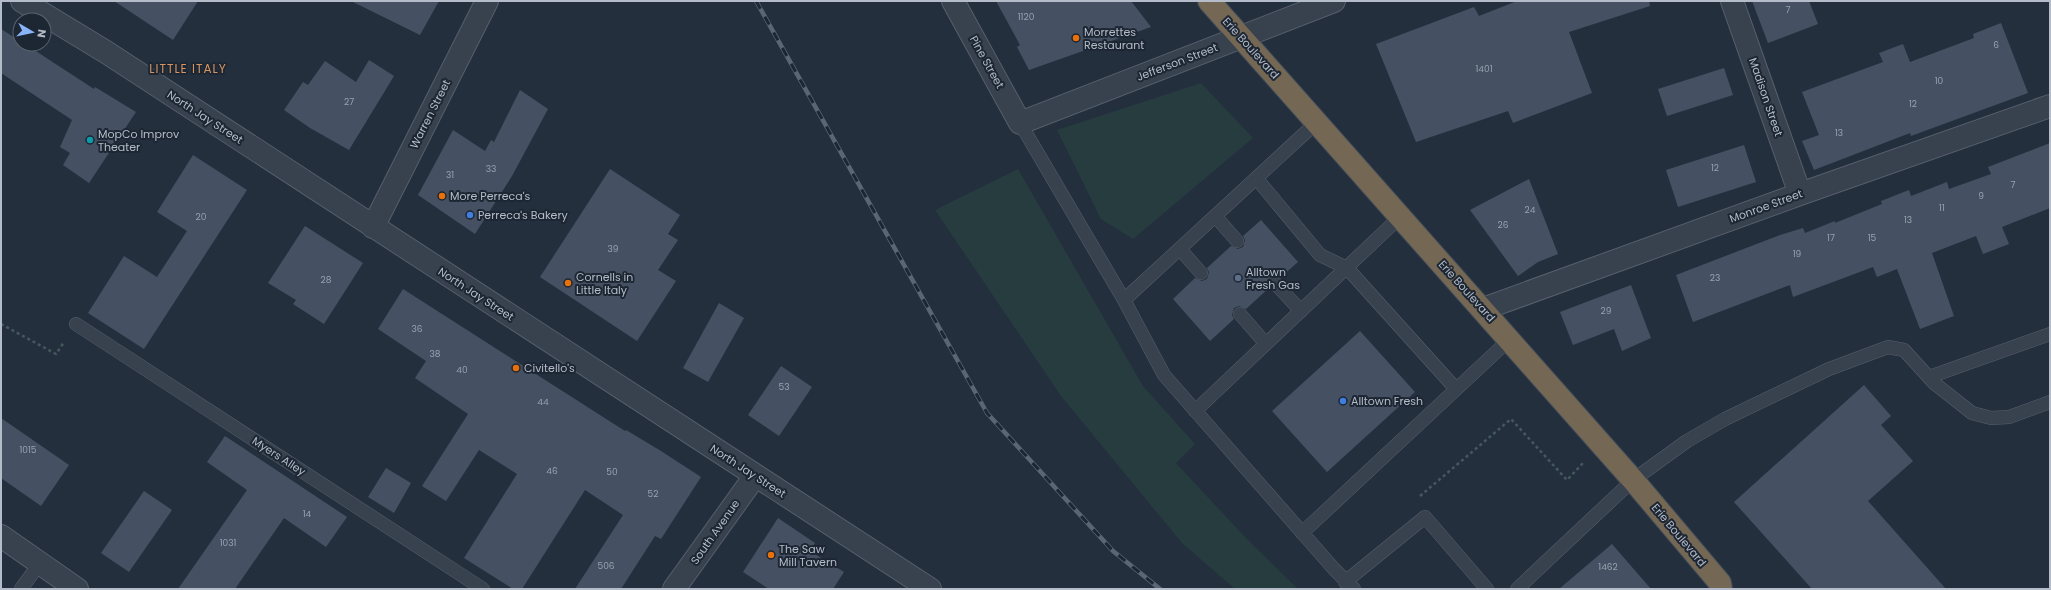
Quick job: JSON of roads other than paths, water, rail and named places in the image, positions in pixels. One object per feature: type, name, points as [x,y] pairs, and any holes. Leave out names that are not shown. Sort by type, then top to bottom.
[{"type":"highway","name":"Erie Boulevard","points":[[1209,1],[1510,339],[1726,587]]},
{"type":"street","name":"North Jay Street","points":[[22,1],[106,52],[372,227],[930,589]]},
{"type":"street","name":"Warren Street","points":[[372,227],[487,1]]},
{"type":"street","name":"Pine Street","points":[[953,1],[1020,123]]},
{"type":"street","name":"Jefferson Street","points":[[1020,123],[1334,1]]},
{"type":"street","name":"Madison Street","points":[[1732,1],[1800,194]]},
{"type":"street","name":"Monroe Street","points":[[1483,309],[1800,194],[2050,106]]},
{"type":"street","name":"South Avenue","points":[[674,589],[756,476]]},
{"type":"street","points":[[1,536],[77,589]]},
{"type":"lane","points":[[1124,300],[1216,217],[1317,122]]},
{"type":"lane","points":[[1020,123],[1124,300],[1164,375],[1350,586],[1425,517],[1487,589]]},
{"type":"lane","points":[[1257,179],[1320,255],[1347,268],[1456,389]]},
{"type":"lane","points":[[1196,411],[1401,216]]},
{"type":"lane","points":[[1216,217],[1237,240]]},
{"type":"lane","points":[[1180,249],[1201,273]]},
{"type":"lane","points":[[1275,282],[1301,311]]},
{"type":"lane","points":[[1240,314],[1266,344]]},
{"type":"lane","name":"Myers Alley","points":[[76,324],[483,589]]},
{"type":"lane","points":[[1929,378],[2050,334]]},
{"type":"lane","points":[[1302,533],[1510,339]]},
{"type":"lane","points":[[1517,589],[1633,480],[1687,441],[1725,419],[1829,369],[1888,347],[1904,350],[1929,378],[1972,413],[1991,418],[2009,417],[2050,402]]},
{"type":"lane","points":[[21,589],[40,563]]},
{"type":"railway","points":[[756,1],[987,413],[1113,551],[1160,589]]},
{"type":"place","name":"Morrettes Restaurant","points":[[1076,38]]},
{"type":"place","name":"MopCo Improv Theater","points":[[90,140]]},
{"type":"place","name":"More Perreca's","points":[[442,196]]},
{"type":"place","name":"Perreca's Bakery","points":[[470,215]]},
{"type":"place","name":"Alltown Fresh Gas","points":[[1238,278]]},
{"type":"place","name":"Cornells in Little Italy","points":[[568,283]]},
{"type":"place","name":"Civitello's","points":[[516,368]]},
{"type":"place","name":"Alltown Fresh","points":[[1343,401]]},
{"type":"place","name":"The Saw Mill Tavern","points":[[771,555]]},
{"type":"district","name":"LITTLE ITALY","points":[[188,68]]}]
